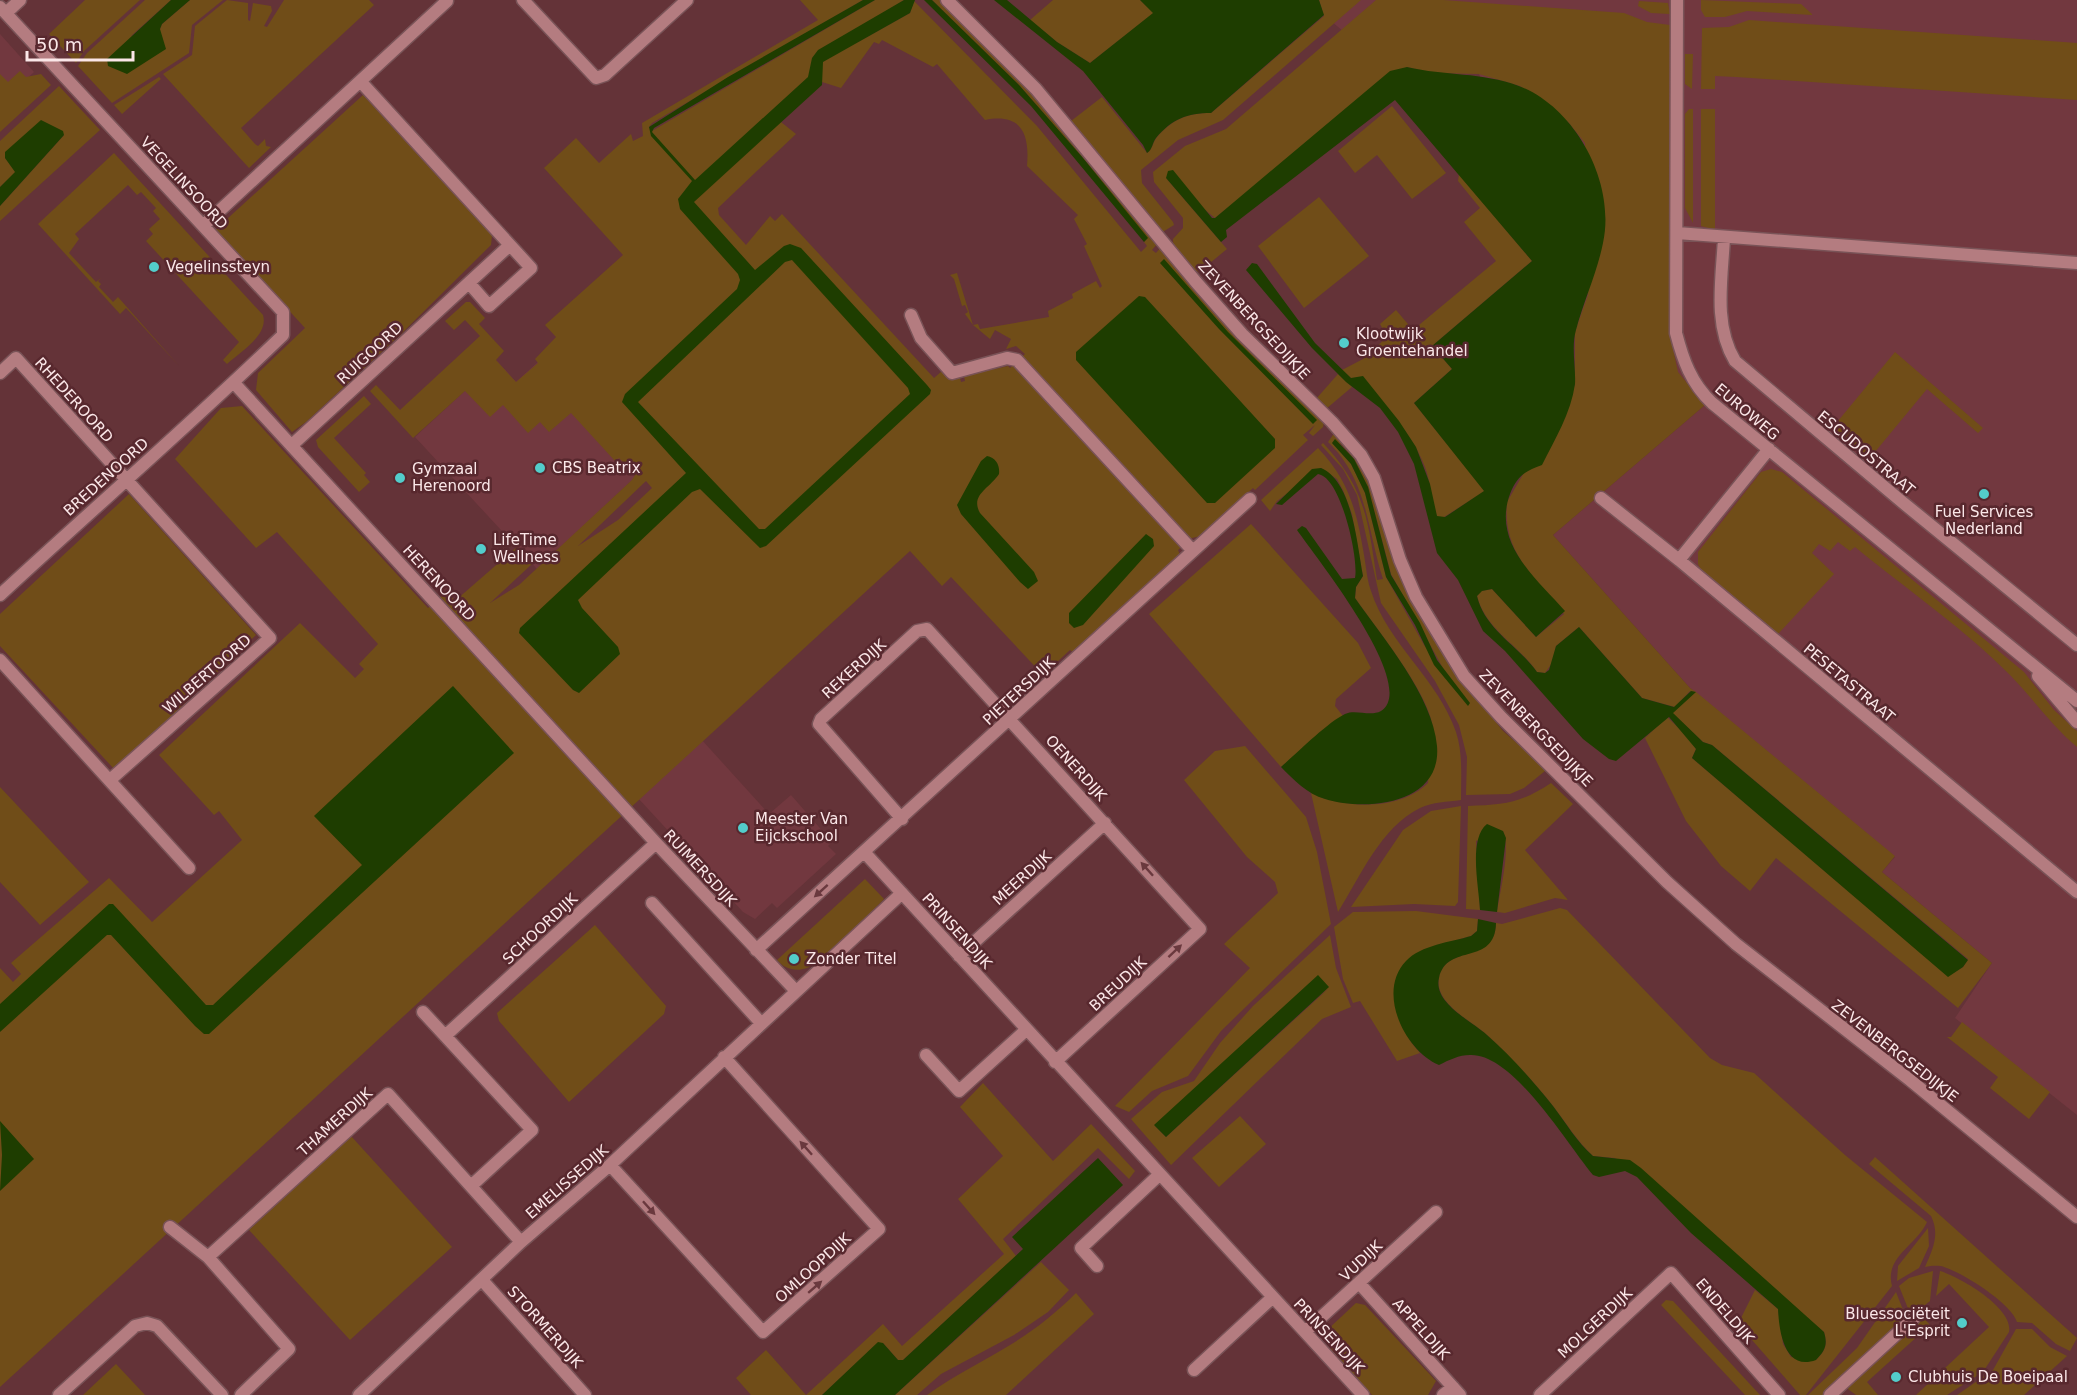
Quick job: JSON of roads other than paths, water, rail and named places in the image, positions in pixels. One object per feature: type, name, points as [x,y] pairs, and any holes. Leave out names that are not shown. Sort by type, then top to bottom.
[{"type":"street","points":[[3,10],[20,0]]},
{"type":"street","points":[[523,0],[596,78],[605,75],[687,0]]},
{"type":"street","name":"ZEVENBERGSEDIJKJE","points":[[947,0],[1036,89],[1211,299],[1249,341],[1332,422],[1360,455],[1374,478],[1400,560],[1416,597],[1464,676],[1501,717],[1667,882],[1736,944],[1910,1080],[2077,1217]]},
{"type":"street","name":"EUROWEG","points":[[1677,0],[1676,333],[1686,367],[1701,392],[2077,701]]},
{"type":"street","points":[[203,226],[447,1]]},
{"type":"street","name":"VEGELINSOORD","points":[[3,10],[283,312],[283,335],[234,383]]},
{"type":"street","points":[[361,82],[531,268],[489,306],[469,283]]},
{"type":"street","points":[[1677,233],[2077,263]]},
{"type":"street","name":"ESCUDOSTRAAT","points":[[1724,238],[1722,323],[1728,348],[1735,360],[1901,501],[2077,645]]},
{"type":"street","name":"RUIGOORD","points":[[291,446],[510,245]]},
{"type":"street","points":[[911,315],[921,338],[952,373],[1007,358],[1017,360],[1193,551]]},
{"type":"street","name":"RHEDEROORD","points":[[0,372],[16,358],[125,478]]},
{"type":"street","name":"HERENOORD","points":[[234,383],[622,805]]},
{"type":"street","name":"BREDENOORD","points":[[0,595],[125,478],[234,383]]},
{"type":"street","points":[[1679,560],[1769,449]]},
{"type":"street","name":"WILBERTOORD","points":[[110,780],[270,638],[125,478]]},
{"type":"street","name":"PESETASTRAAT","points":[[1601,498],[1679,560],[2077,892]]},
{"type":"street","name":"PIETERSDIJK","points":[[866,852],[1250,499]]},
{"type":"street","name":"OENERDIJK","points":[[927,629],[1106,823],[1200,929]]},
{"type":"street","name":"REKERDIJK","points":[[902,819],[819,724],[821,718],[917,631],[927,629]]},
{"type":"street","points":[[0,660],[189,868]]},
{"type":"street","name":"EUROWEG","points":[[2026,660],[2077,722]]},
{"type":"street","name":"RUIMERSDIJK","points":[[622,805],[796,992]]},
{"type":"street","name":"MEERDIJK","points":[[959,956],[1106,823]]},
{"type":"street","name":"SCHOORDIJK","points":[[446,1036],[656,843]]},
{"type":"street","points":[[756,950],[866,852]]},
{"type":"street","name":"PRINSENDIJK","points":[[866,852],[1055,1062],[1363,1395]]},
{"type":"street","points":[[796,992],[902,893]]},
{"type":"street","points":[[652,903],[761,1023]]},
{"type":"street","name":"BREUDIJK","points":[[1055,1062],[1200,929]]},
{"type":"street","name":"EMELISSEDIJK","points":[[366,1393],[521,1242],[610,1165],[796,992]]},
{"type":"street","points":[[423,1012],[532,1130],[471,1186]]},
{"type":"street","points":[[926,1055],[959,1091],[1026,1030]]},
{"type":"street","name":"OMLOOPDIJK","points":[[610,1165],[763,1332],[879,1229],[724,1057]]},
{"type":"street","name":"THAMERDIJK","points":[[208,1257],[388,1094],[521,1242]]},
{"type":"street","points":[[1097,1266],[1081,1248],[1159,1175]]},
{"type":"street","name":"VUDIJK","points":[[1305,1332],[1436,1212]]},
{"type":"street","points":[[170,1227],[208,1257],[289,1349],[241,1395]]},
{"type":"street","name":"ENDELDIJK","points":[[1671,1273],[1779,1395]]},
{"type":"street","name":"MOLGERDIJK","points":[[1540,1395],[1671,1273]]},
{"type":"street","name":"STORMERDIJK","points":[[482,1280],[585,1395]]},
{"type":"street","name":"APPELDIJK","points":[[1359,1283],[1452,1392]]},
{"type":"street","name":"PRINSENDIJK","points":[[1194,1370],[1273,1297]]},
{"type":"street","points":[[1830,1395],[1914,1318]]},
{"type":"street","points":[[59,1395],[135,1326],[147,1323],[157,1326],[222,1395]]},
{"type":"place","name":"Vegelinssteyn","points":[[154,267]]},
{"type":"place","name":"Klootwijk Groentehandel","points":[[1344,343]]},
{"type":"place","name":"CBS Beatrix","points":[[540,468]]},
{"type":"place","name":"Gymzaal Herenoord","points":[[400,478]]},
{"type":"place","name":"Fuel Services Nederland","points":[[1984,494]]},
{"type":"place","name":"LifeTime Wellness","points":[[481,549]]},
{"type":"place","name":"Meester Van Eijckschool","points":[[743,828]]},
{"type":"place","name":"Zonder Titel","points":[[794,959]]},
{"type":"place","name":"Bluessociëteit L'Esprit","points":[[1962,1323]]},
{"type":"place","name":"Clubhuis De Boeipaal","points":[[1896,1377]]}]
